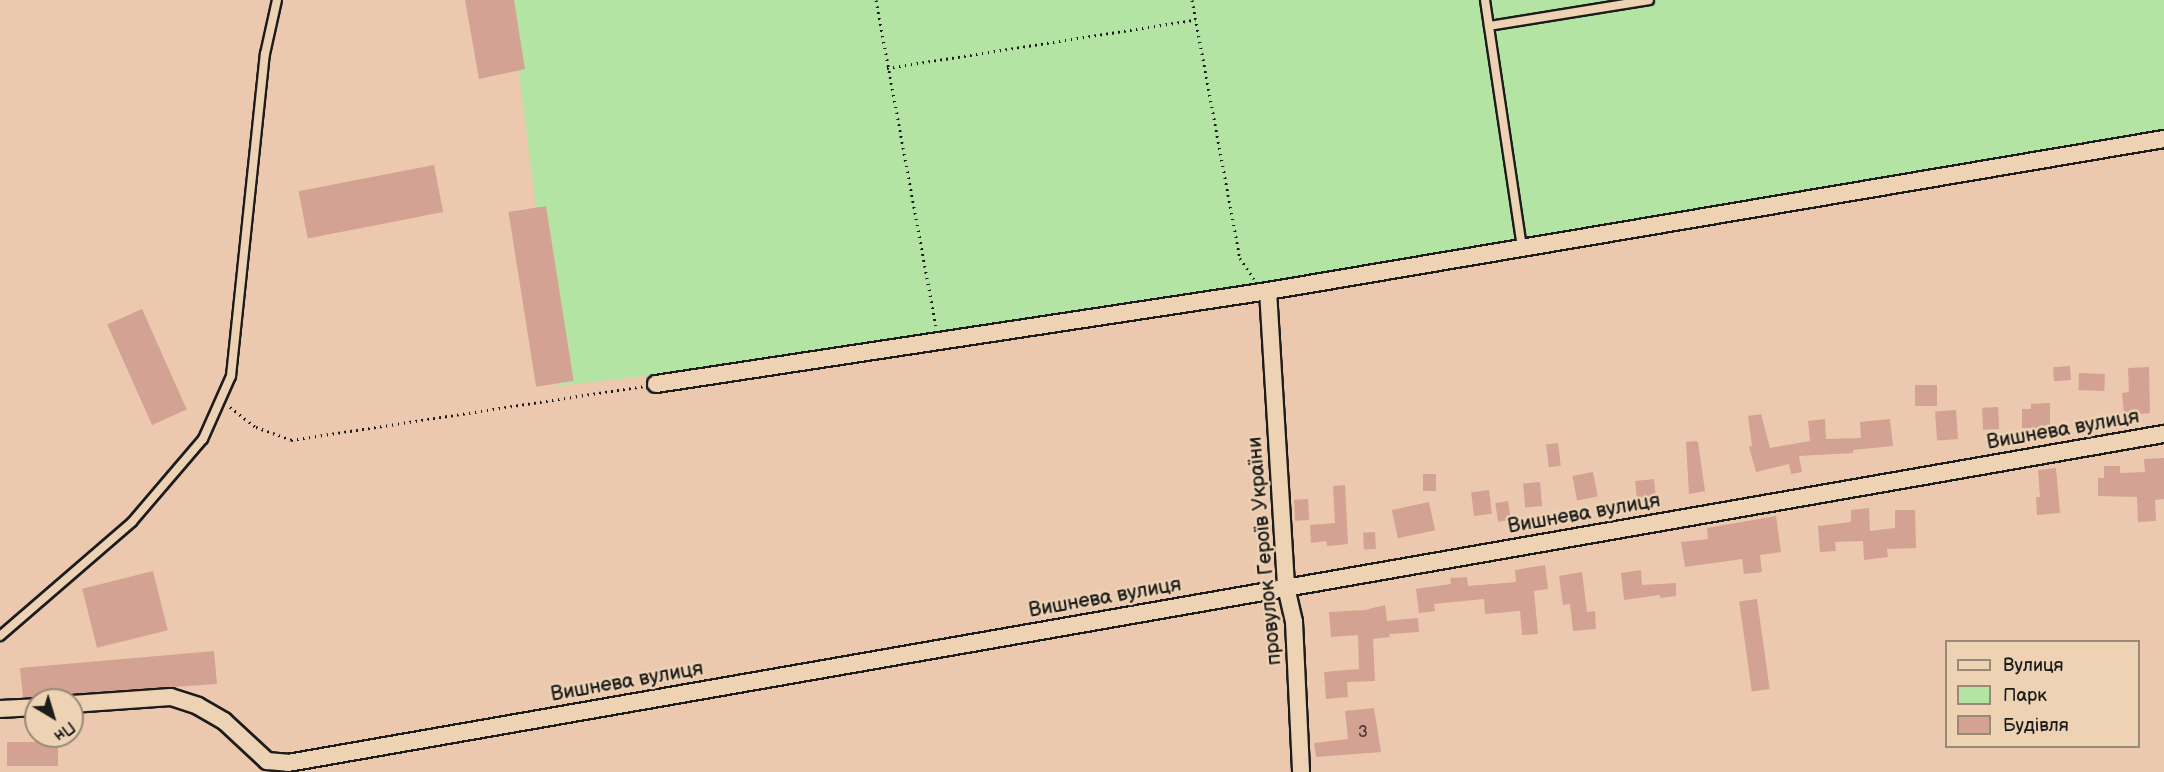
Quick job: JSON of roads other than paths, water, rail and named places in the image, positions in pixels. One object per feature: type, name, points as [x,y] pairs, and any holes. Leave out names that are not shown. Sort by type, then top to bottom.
[{"type":"street","points":[[656,384],[1268,291],[2164,139]]},
{"type":"street","name":"провулок Героїв України","points":[[1268,291],[1286,587],[1294,622],[1301,772]]},
{"type":"street","name":"Вишнева вулиця","points":[[84,703],[171,697],[198,706],[224,721],[267,766],[2164,434]]},
{"type":"street","points":[[0,709],[24,708]]},
{"type":"lane","points":[[0,636],[132,522],[203,438],[221,400],[231,376],[266,54],[277,0]]},
{"type":"lane","points":[[1485,0],[1522,247]]},
{"type":"lane","points":[[1489,26],[1649,0]]}]
